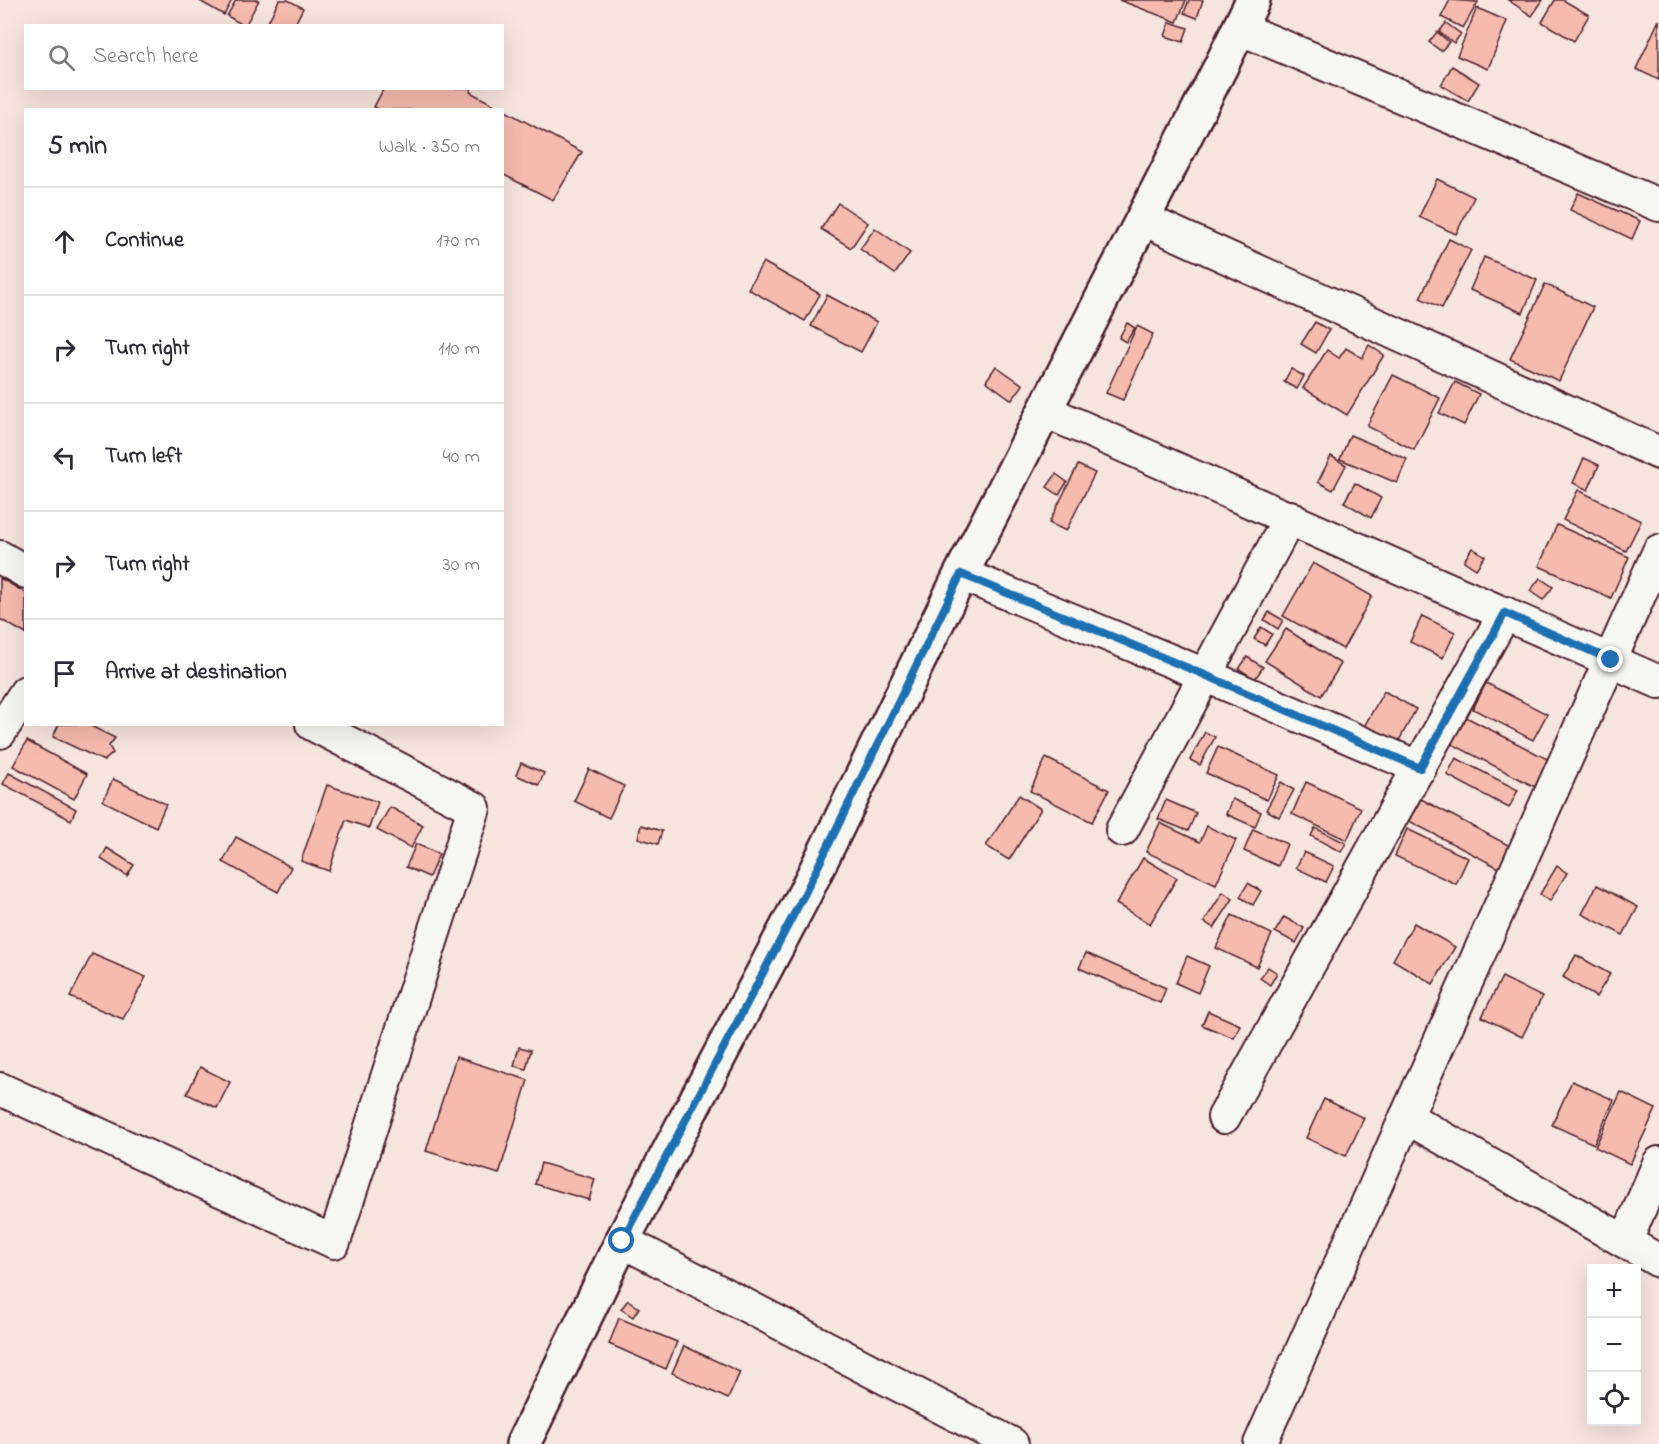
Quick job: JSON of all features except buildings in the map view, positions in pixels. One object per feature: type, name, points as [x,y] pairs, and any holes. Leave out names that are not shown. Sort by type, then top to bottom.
[{"type":"main road","points":[[523,1444],[622,1241],[804,895],[961,574],[1246,14]]},
{"type":"street","points":[[1246,14],[1659,205]]},
{"type":"street","points":[[1143,219],[1659,453]]},
{"type":"street","points":[[1045,411],[1290,517],[1659,682]]},
{"type":"street","points":[[1122,830],[1290,517]]},
{"type":"street","points":[[1260,1444],[1659,551]]},
{"type":"street","points":[[0,557],[24,571]]},
{"type":"street","points":[[961,574],[1205,675],[1420,768]]},
{"type":"street","points":[[1224,1117],[1505,613]]},
{"type":"street","points":[[0,732],[24,695]]},
{"type":"street","points":[[0,1089],[334,1242],[474,808],[316,726]]},
{"type":"street","points":[[1406,1116],[1659,1261]]},
{"type":"street","points":[[1626,1241],[1659,1163]]},
{"type":"street","points":[[622,1241],[1012,1444]]},
{"type":"route","points":[[622,1241],[804,895],[961,574],[1205,675],[1420,768],[1505,613],[1611,660]]}]
